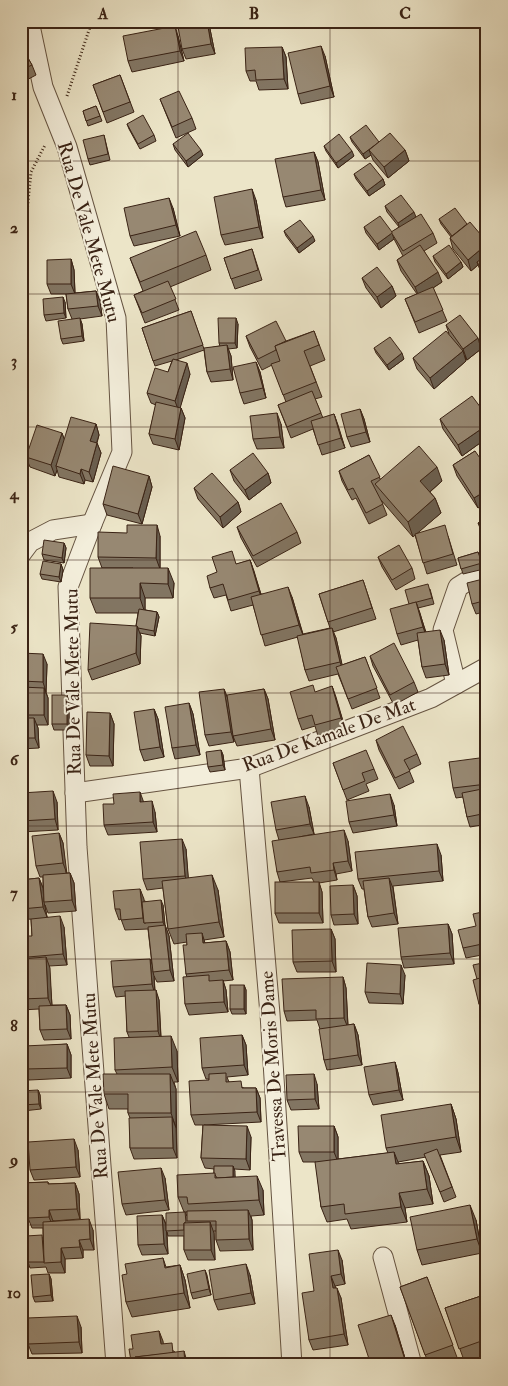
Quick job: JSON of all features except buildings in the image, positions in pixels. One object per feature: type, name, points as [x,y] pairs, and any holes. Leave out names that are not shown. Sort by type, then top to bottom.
[{"type":"street","name":"Rua De Vale Mete Mutu","points":[[29,21],[43,87],[66,147],[116,318],[122,452],[68,587],[77,847],[116,1365]]},
{"type":"street","points":[[21,554],[30,542],[53,530],[92,524]]},
{"type":"street","points":[[456,684],[443,630],[458,588],[479,574],[487,566]]},
{"type":"street","name":"Rua De Kamale De Mat","points":[[75,793],[249,768],[431,698],[487,667]]},
{"type":"street","name":"Travessa De Moris Dame","points":[[249,768],[270,1014],[292,1365]]},
{"type":"street","points":[[383,1257],[412,1365]]}]
